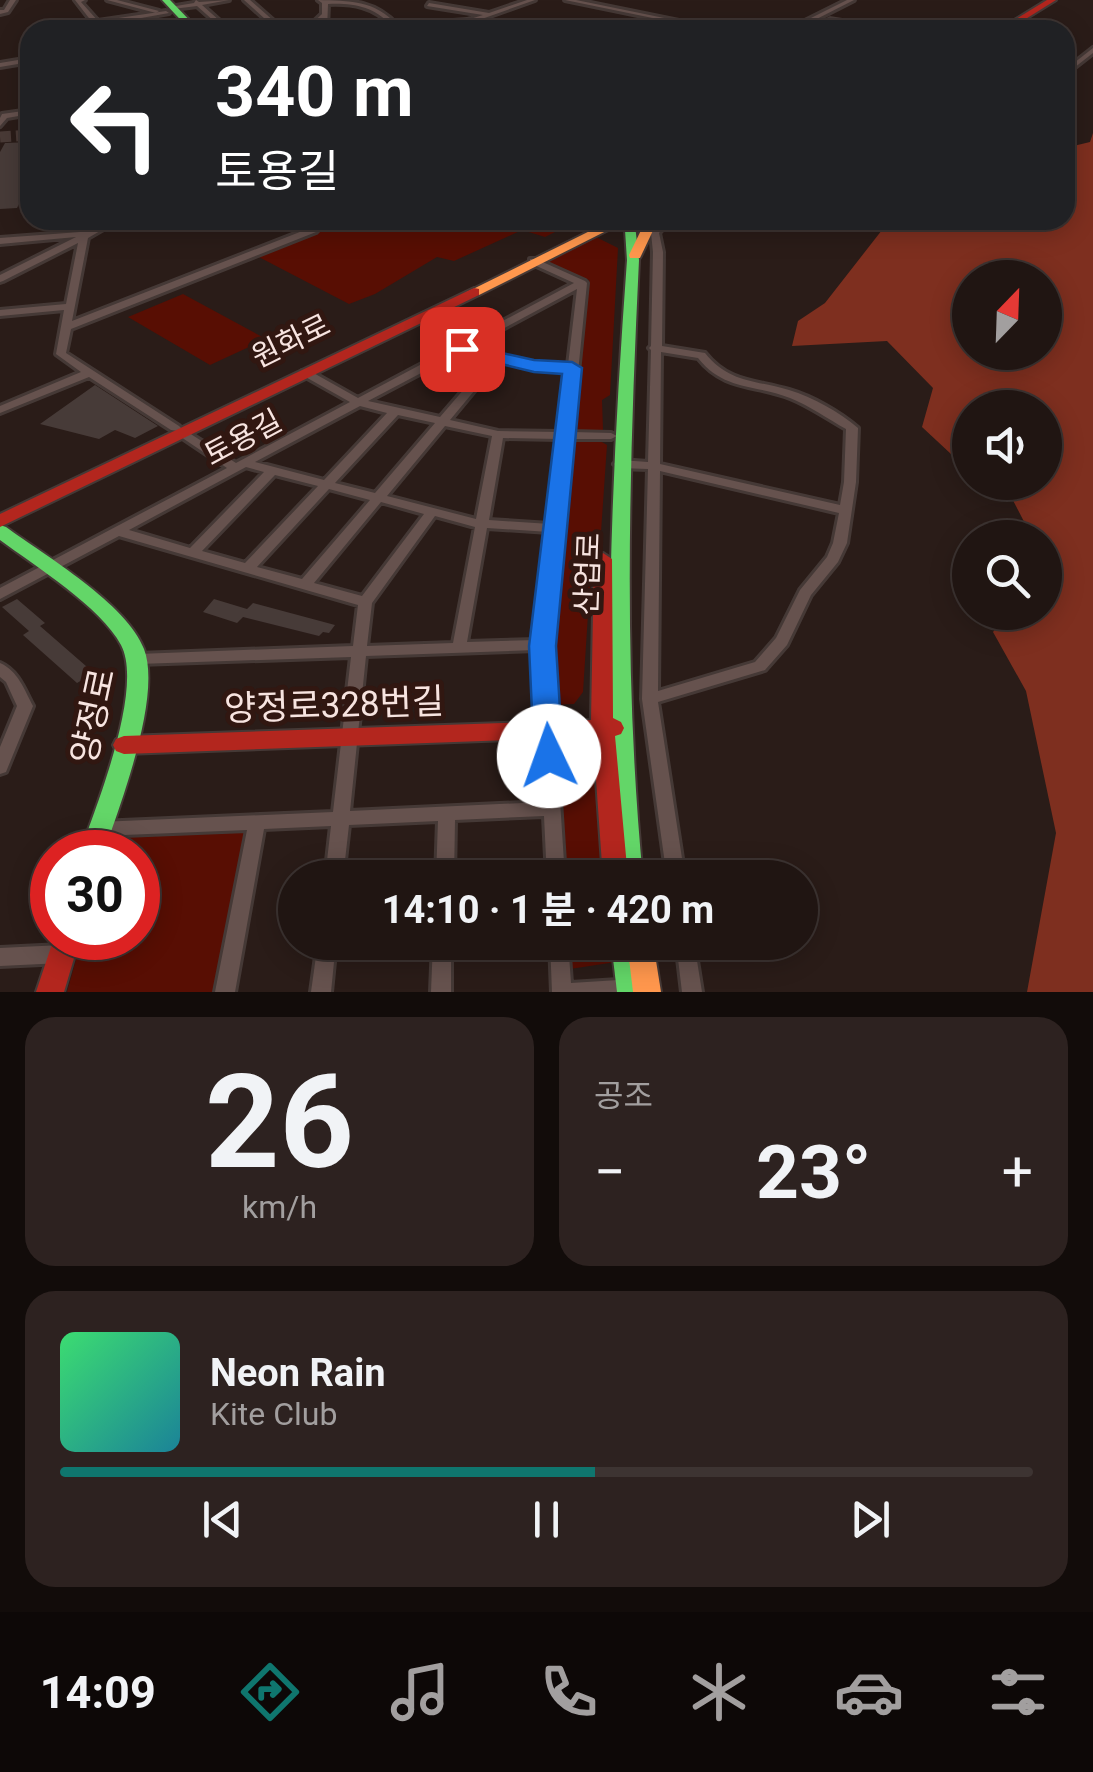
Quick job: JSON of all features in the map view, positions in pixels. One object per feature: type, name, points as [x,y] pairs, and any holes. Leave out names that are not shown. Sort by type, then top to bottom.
[{"type":"street","points":[[0,12],[6,11],[13,0]]},
{"type":"street","points":[[82,0],[77,1],[94,20]]},
{"type":"street","points":[[110,0],[170,8]]},
{"type":"street","points":[[107,20],[226,0]]},
{"type":"street","points":[[247,0],[269,20]]},
{"type":"street","points":[[472,20],[532,0]]},
{"type":"street","points":[[568,0],[671,20]]},
{"type":"street","points":[[608,8],[628,0]]},
{"type":"street","points":[[810,20],[851,0]]},
{"type":"street","points":[[1010,20],[1041,0]]},
{"type":"street","points":[[1019,20],[1052,0]]},
{"type":"street","points":[[324,20],[323,1],[360,1],[391,20]]},
{"type":"street","points":[[196,2],[215,20]]},
{"type":"street","points":[[429,5],[490,14]]},
{"type":"street","points":[[319,20],[324,15]]},
{"type":"street","points":[[86,230],[60,354],[179,431],[242,466],[480,524],[555,528]]},
{"type":"street","points":[[0,278],[91,230]]},
{"type":"street","points":[[66,327],[313,230]]},
{"type":"street","name":"원화로","points":[[0,518],[596,230]]},
{"type":"street","name":"원화로","points":[[179,431],[597,230]]},
{"type":"street","name":"산업로","points":[[618,230],[623,242],[600,612],[609,728],[628,860]]},
{"type":"street","points":[[0,242],[84,233]]},
{"type":"street","points":[[644,243],[654,348],[650,699],[673,860]]},
{"type":"street","name":"산업로","points":[[614,860],[606,800],[620,464],[644,243]]},
{"type":"street","points":[[533,261],[581,282],[542,646],[555,860]]},
{"type":"street","name":"토용길","points":[[0,594],[581,282]]},
{"type":"street","points":[[0,312],[69,306]]},
{"type":"street","points":[[650,699],[760,666],[788,631],[805,594],[833,559],[845,510],[852,428],[788,393],[727,380],[710,369],[701,355],[654,348]]},
{"type":"street","points":[[462,349],[495,359],[572,368]]},
{"type":"street","points":[[305,585],[495,359]]},
{"type":"street","points":[[0,410],[88,373]]},
{"type":"street","name":"원화로","points":[[306,373],[360,404],[498,434],[611,436]]},
{"type":"street","points":[[247,568],[394,411]]},
{"type":"street","points":[[459,648],[498,434]]},
{"type":"street","points":[[620,464],[653,466],[845,510]]},
{"type":"street","points":[[193,553],[272,471]]},
{"type":"street","points":[[336,860],[365,602],[431,513]]},
{"type":"street","name":"양정로","points":[[0,532],[119,628],[138,659],[136,696],[99,829]]},
{"type":"street","points":[[120,532],[365,602]]},
{"type":"street","points":[[138,659],[542,646]]},
{"type":"street","points":[[0,668],[12,679],[25,706],[0,767]]},
{"type":"street","name":"양정로328번길","points":[[124,746],[609,728]]},
{"type":"street","points":[[99,829],[552,809]]},
{"type":"street","points":[[445,860],[447,814]]},
{"type":"street","points":[[225,992],[257,822]]},
{"type":"street","points":[[0,957],[30,952]]},
{"type":"street","points":[[50,992],[60,960]]},
{"type":"street","points":[[322,992],[325,960]]},
{"type":"street","points":[[441,992],[442,960]]},
{"type":"street","points":[[560,960],[562,992]]},
{"type":"street","points":[[630,960],[639,990]]},
{"type":"street","points":[[639,990],[640,960]]},
{"type":"street","points":[[688,960],[692,992]]},
{"type":"street","points":[[572,992],[639,990]]},
{"type":"shaded area","points":[[1093,133],[1093,992],[1027,992],[1056,833],[1026,691],[993,632],[1062,630],[1062,520],[1023,520],[1013,500],[1062,500],[1062,390],[952,390],[952,454],[922,427],[933,388],[887,341],[792,346],[798,321],[825,303],[882,230],[1075,230],[1075,146],[1090,142]]},
{"type":"shaded area","points":[[315,230],[522,230],[454,261],[437,257],[375,294],[349,304],[255,255]]},
{"type":"shaded area","points":[[522,230],[559,230],[545,237]]},
{"type":"shaded area","points":[[596,237],[618,248],[610,395],[602,400],[603,430],[579,431],[571,427],[589,280],[545,263]]},
{"type":"shaded area","points":[[183,294],[266,339],[210,365],[128,317]]},
{"type":"shaded area","points":[[574,440],[607,445],[599,561],[590,583],[583,692],[574,704],[550,705],[546,646],[568,443]]},
{"type":"shaded area","points":[[563,745],[595,753],[609,860],[559,860],[552,747]]},
{"type":"shaded area","points":[[242,827],[247,836],[215,992],[67,992],[76,960],[160,960],[160,831]]},
{"type":"shaded area","points":[[568,960],[616,960],[616,962],[570,969]]},
{"type":"building","points":[[830,16],[854,20],[822,20]]},
{"type":"building","points":[[20,142],[20,202],[17,208],[0,209],[0,152],[5,143]]},
{"type":"building","points":[[95,385],[158,426],[135,438],[115,430],[99,439],[40,424]]},
{"type":"building","points":[[17,599],[45,623],[40,626],[94,673],[77,683],[23,635],[29,631],[2,607]]},
{"type":"building","points":[[214,599],[247,609],[253,603],[335,625],[329,633],[319,636],[243,617],[237,623],[203,612]]},
{"type":"tunnel","points":[[0,137],[20,136]]},
{"type":"traffic: fast","points":[[166,0],[185,20]]},
{"type":"traffic: fast","points":[[629,860],[620,723],[618,569],[633,260],[631,230]]},
{"type":"traffic: fast","points":[[0,531],[93,602],[125,634],[134,649],[138,667],[132,719],[99,830]]},
{"type":"traffic: fast","points":[[627,960],[631,992]]},
{"type":"traffic: slow","points":[[474,292],[601,230]]},
{"type":"traffic: slow","points":[[635,255],[647,230]]},
{"type":"traffic: slow","points":[[643,960],[647,992]]},
{"type":"traffic: jam","points":[[1019,20],[1052,0]]},
{"type":"traffic: jam","points":[[0,521],[474,292]]},
{"type":"traffic: jam","points":[[603,559],[602,718],[614,860]]},
{"type":"traffic: jam","points":[[124,745],[613,728]]},
{"type":"traffic: jam","points":[[50,992],[60,960]]},
{"type":"route","points":[[462,349],[534,366],[572,368],[542,646],[549,756]]}]
